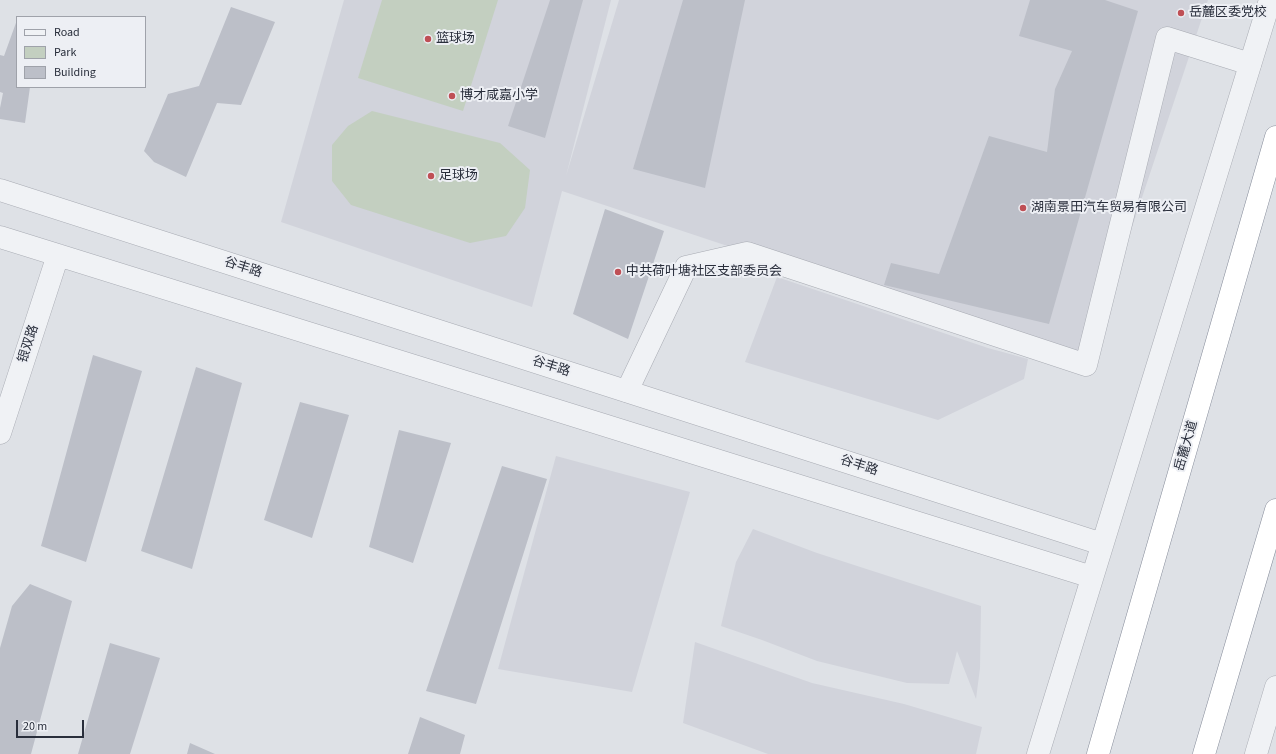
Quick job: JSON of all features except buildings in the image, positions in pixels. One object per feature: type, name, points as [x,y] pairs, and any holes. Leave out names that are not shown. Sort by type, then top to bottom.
[{"type":"highway","name":"岳麓大道","points":[[1098,754],[1276,137]]},
{"type":"highway","points":[[1204,754],[1276,510]]},
{"type":"street","points":[[1038,754],[1270,0]]},
{"type":"street","points":[[627,391],[686,267],[747,253],[1086,365],[1167,38],[1250,64]]},
{"type":"street","name":"谷丰路","points":[[0,190],[1102,544]]},
{"type":"street","points":[[0,237],[1092,577]]},
{"type":"street","name":"银双路","points":[[0,433],[58,255]]},
{"type":"street","points":[[1256,754],[1276,687]]},
{"type":"shaded area","points":[[344,0],[611,0],[566,176],[619,0],[1208,0],[1086,365],[562,191],[532,307],[281,222]]},
{"type":"shaded area","points":[[777,277],[988,348],[1028,359],[1024,379],[938,420],[745,362]]},
{"type":"shaded area","points":[[556,456],[690,492],[632,692],[498,669]]},
{"type":"shaded area","points":[[753,529],[817,553],[981,606],[980,668],[976,699],[957,651],[949,684],[907,683],[817,661],[721,626],[736,562]]},
{"type":"shaded area","points":[[695,642],[812,683],[904,704],[982,727],[976,754],[768,754],[683,723]]},
{"type":"green space","name":"篮球场","points":[[382,0],[498,0],[463,111],[358,78]]},
{"type":"green space","name":"足球场","points":[[372,111],[500,143],[530,170],[525,208],[506,236],[470,243],[351,205],[332,181],[332,145],[348,126]]},
{"type":"place","name":"岳麓区委党校","points":[[1181,13]]},
{"type":"place","name":"篮球场","points":[[428,39]]},
{"type":"place","name":"博才咸嘉小学","points":[[452,96]]},
{"type":"place","name":"足球场","points":[[431,176]]},
{"type":"place","name":"湖南景田汽车贸易有限公司","points":[[1023,208]]},
{"type":"place","name":"中共荷叶塘社区支部委员会","points":[[618,272]]}]
